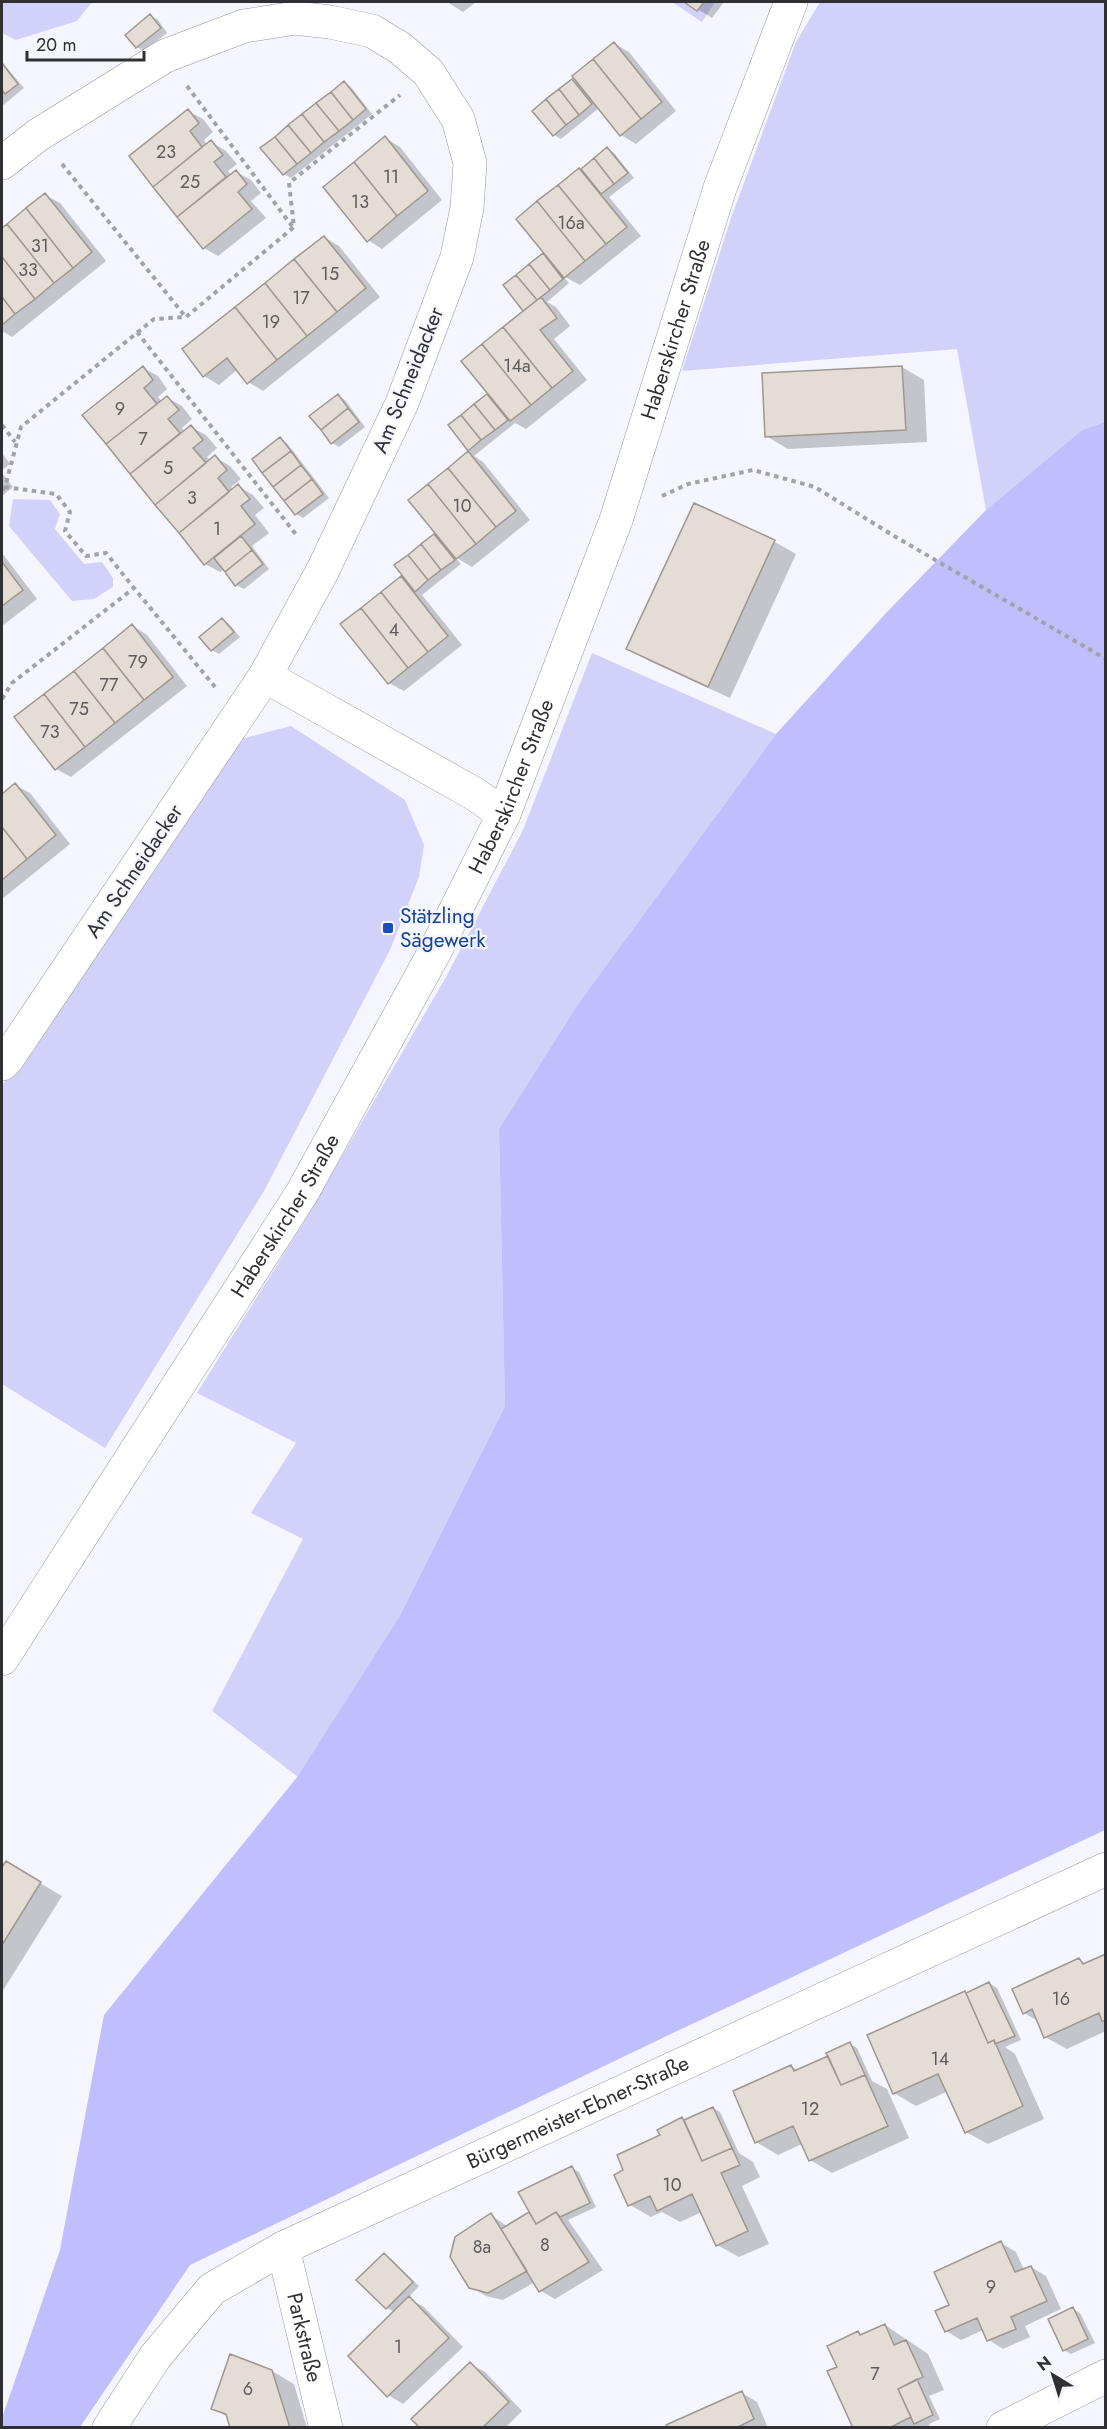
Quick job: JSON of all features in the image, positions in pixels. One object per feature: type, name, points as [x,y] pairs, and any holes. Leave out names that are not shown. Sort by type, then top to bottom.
[{"type":"street","name":"Haberskircher Straße","points":[[2,1659],[302,1193],[434,953],[504,814],[616,520],[720,188],[791,2]]},
{"type":"street","name":"Am Schneidacker","points":[[2,163],[38,135],[165,56],[244,26],[295,18],[330,22],[372,31],[400,48],[428,72],[459,119],[471,163],[467,208],[457,257],[402,403],[323,570],[265,676],[2,1064]]},
{"type":"street","points":[[265,676],[473,793],[504,814]]},
{"type":"street","name":"Bürgermeister-Ebner-Straße","points":[[109,2427],[155,2357],[212,2289],[284,2247],[1106,1869]]},
{"type":"street","name":"Parkstraße","points":[[284,2247],[326,2427]]},
{"type":"street","points":[[1003,2427],[1106,2376]]},
{"type":"path","points":[[165,56],[294,227]]},
{"type":"path","points":[[294,227],[289,183],[428,72]]},
{"type":"path","points":[[38,135],[186,317]]},
{"type":"path","points":[[239,716],[106,553],[86,556],[65,531],[70,512],[56,494],[3,489],[21,427],[154,319],[186,317],[294,227]]},
{"type":"path","points":[[137,332],[323,570]]},
{"type":"path","points":[[2,425],[16,443]]},
{"type":"path","points":[[616,520],[688,484],[753,470],[815,487],[894,536],[1106,659]]},
{"type":"path","points":[[2,699],[12,683],[134,588]]},
{"type":"shaded area","points":[[2,2],[92,2],[77,21],[16,40],[2,33]]},
{"type":"shaded area","points":[[672,2],[715,2],[702,22]]},
{"type":"shaded area","points":[[820,2],[1105,2],[1105,422],[1082,430],[986,510],[957,349],[682,371],[731,218],[796,42]]},
{"type":"shaded area","points":[[1105,422],[1105,1830],[675,2032],[190,2265],[80,2427],[2,2427],[2,2418],[60,2250],[104,2015],[298,1776],[399,1617],[505,1406],[499,1129],[578,1004],[776,734],[887,612],[986,510],[1082,430]]},
{"type":"shaded area","points":[[13,499],[50,500],[60,514],[55,529],[84,564],[102,562],[113,578],[113,587],[94,599],[72,601],[9,526]]},
{"type":"shaded area","points":[[592,653],[776,734],[578,1004],[499,1129],[505,1406],[399,1617],[298,1777],[212,1711],[303,1539],[251,1513],[296,1443],[197,1393],[305,1220],[446,977],[523,830]]},
{"type":"shaded area","points":[[291,726],[405,800],[424,845],[419,877],[390,950],[264,1191],[105,1448],[2,1384],[2,1085],[54,1018],[241,739]]},
{"type":"building","points":[[684,2],[704,2],[697,11]]},
{"type":"building","points":[[150,14],[161,28],[136,48],[125,35]]},
{"type":"building","points":[[614,42],[662,102],[641,119],[593,59]]},
{"type":"building","points":[[593,59],[641,119],[620,136],[572,76]]},
{"type":"building","points":[[2,63],[18,84],[5,94],[2,90]]},
{"type":"building","points":[[572,79],[592,104],[579,115],[559,89]]},
{"type":"building","points":[[344,81],[366,109],[353,120],[331,92]]},
{"type":"building","points":[[559,89],[579,115],[566,125],[546,99]]},
{"type":"building","points":[[331,92],[353,120],[339,131],[316,103]]},
{"type":"building","points":[[546,99],[566,125],[553,136],[532,111]]},
{"type":"building","points":[[316,103],[339,131],[324,142],[302,114]]},
{"type":"building","points":[[188,109],[199,123],[190,131],[202,147],[153,187],[129,156]]},
{"type":"building","points":[[302,114],[324,142],[311,153],[288,125]]},
{"type":"building","points":[[288,125],[311,153],[297,164],[275,137]]},
{"type":"building","points":[[385,136],[428,191],[397,216],[354,162]]},
{"type":"building","points":[[275,137],[297,164],[283,175],[260,148]]},
{"type":"building","points":[[211,140],[223,155],[214,162],[226,177],[177,217],[153,187]]},
{"type":"building","points":[[607,147],[628,173],[614,184],[594,158]]},
{"type":"building","points":[[594,158],[614,184],[601,194],[581,169]]},
{"type":"building","points":[[354,162],[397,216],[367,242],[323,187]]},
{"type":"building","points":[[579,168],[627,227],[606,244],[558,185]]},
{"type":"building","points":[[236,170],[247,184],[238,192],[252,209],[203,249],[177,217]]},
{"type":"building","points":[[558,185],[606,244],[585,261],[537,201]]},
{"type":"building","points":[[45,193],[92,252],[73,268],[26,208]]},
{"type":"building","points":[[537,201],[585,261],[564,278],[516,219]]},
{"type":"building","points":[[26,208],[73,268],[54,283],[7,224]]},
{"type":"building","points":[[7,224],[54,283],[35,299],[2,257],[2,228]]},
{"type":"building","points":[[324,236],[366,288],[337,312],[294,259]]},
{"type":"building","points":[[543,253],[563,279],[550,290],[529,264]]},
{"type":"building","points":[[2,257],[35,299],[15,314],[2,297]]},
{"type":"building","points":[[294,259],[337,312],[307,336],[265,283]]},
{"type":"building","points":[[529,264],[550,290],[537,300],[516,275]]},
{"type":"building","points":[[516,275],[537,300],[523,311],[503,285]]},
{"type":"building","points":[[265,283],[307,336],[277,360],[235,307]]},
{"type":"building","points":[[2,297],[15,314],[2,325]]},
{"type":"building","points":[[541,297],[557,318],[540,330],[573,371],[552,388],[503,327]]},
{"type":"building","points":[[235,307],[277,360],[247,384],[227,358],[203,377],[182,349]]},
{"type":"building","points":[[503,327],[552,388],[531,405],[482,344]]},
{"type":"building","points":[[482,344],[531,405],[510,421],[461,361]]},
{"type":"building","points":[[143,366],[153,380],[144,388],[157,404],[106,444],[82,415]]},
{"type":"building","points":[[902,366],[906,430],[765,437],[762,373]]},
{"type":"building","points":[[338,394],[348,408],[321,430],[309,416]]},
{"type":"building","points":[[487,394],[508,420],[495,430],[474,404]]},
{"type":"building","points":[[167,396],[179,410],[168,419],[180,433],[130,474],[106,444]]},
{"type":"building","points":[[474,404],[495,430],[481,440],[461,415]]},
{"type":"building","points":[[348,408],[359,422],[331,444],[321,430]]},
{"type":"building","points":[[461,415],[481,440],[468,451],[448,425]]},
{"type":"building","points":[[191,425],[203,440],[193,448],[206,463],[155,505],[130,474]]},
{"type":"building","points":[[280,437],[291,451],[262,473],[252,459]]},
{"type":"building","points":[[291,451],[301,465],[273,487],[262,473]]},
{"type":"building","points":[[468,451],[516,511],[496,527],[448,468]]},
{"type":"building","points":[[215,455],[227,470],[218,478],[229,492],[179,533],[155,505]]},
{"type":"building","points":[[301,465],[312,479],[284,501],[273,487]]},
{"type":"building","points":[[448,468],[496,527],[476,544],[428,484]]},
{"type":"building","points":[[312,479],[323,494],[295,515],[284,501]]},
{"type":"building","points":[[238,484],[250,499],[241,506],[255,524],[204,565],[179,533]]},
{"type":"building","points":[[428,484],[476,544],[456,559],[408,500]]},
{"type":"building","points":[[694,503],[775,540],[708,687],[626,649]]},
{"type":"building","points":[[434,534],[455,560],[441,570],[421,544]]},
{"type":"building","points":[[241,536],[252,550],[225,572],[214,558]]},
{"type":"building","points":[[421,544],[441,570],[428,580],[408,555]]},
{"type":"building","points":[[252,550],[263,564],[235,586],[225,572]]},
{"type":"building","points":[[408,555],[428,580],[415,592],[394,565]]},
{"type":"building","points":[[2,562],[23,590],[2,606]]},
{"type":"building","points":[[401,576],[448,636],[428,652],[381,592]]},
{"type":"building","points":[[381,592],[428,652],[408,668],[361,608]]},
{"type":"building","points":[[361,608],[408,668],[388,684],[340,624]]},
{"type":"building","points":[[222,618],[234,632],[211,651],[199,637]]},
{"type":"building","points":[[132,624],[173,677],[144,700],[103,648]]},
{"type":"building","points":[[103,648],[144,700],[115,723],[74,671]]},
{"type":"building","points":[[74,671],[115,723],[85,747],[44,694]]},
{"type":"building","points":[[44,694],[85,747],[55,770],[14,717]]},
{"type":"building","points":[[15,783],[56,835],[27,859],[2,827],[2,794]]},
{"type":"building","points":[[2,827],[27,859],[2,880]]},
{"type":"building","points":[[6,1861],[41,1882],[2,1945],[2,1867]]},
{"type":"building","points":[[1106,1954],[1106,2021],[1102,2021],[1099,2013],[1044,2038],[1032,2009],[1023,2014],[1012,1989],[1079,1958],[1083,1964]]},
{"type":"building","points":[[989,1982],[1015,2036],[995,2044],[994,2040],[988,2043],[966,1993]]},
{"type":"building","points":[[965,1991],[988,2043],[994,2040],[1023,2106],[965,2133],[938,2074],[893,2094],[867,2035]]},
{"type":"building","points":[[850,2042],[865,2075],[841,2085],[826,2053]]},
{"type":"building","points":[[828,2056],[841,2085],[865,2075],[888,2126],[809,2161],[793,2126],[755,2143],[733,2091],[791,2065],[794,2071]]},
{"type":"building","points":[[713,2107],[732,2148],[702,2161],[684,2120]]},
{"type":"building","points":[[682,2117],[702,2161],[732,2148],[740,2165],[721,2173],[748,2231],[716,2246],[692,2194],[657,2211],[650,2196],[628,2206],[614,2175],[623,2170],[617,2155],[660,2135],[657,2130]]},
{"type":"building","points":[[572,2166],[590,2203],[560,2217],[556,2212],[536,2224],[518,2192]]},
{"type":"building","points":[[529,2212],[536,2224],[556,2212],[589,2262],[539,2292],[501,2229]]},
{"type":"building","points":[[491,2213],[527,2271],[488,2293],[469,2288],[450,2257],[455,2237]]},
{"type":"building","points":[[1001,2241],[1015,2272],[1031,2266],[1047,2301],[1011,2317],[1016,2329],[987,2341],[977,2318],[945,2332],[935,2311],[949,2305],[934,2272]]},
{"type":"building","points":[[384,2253],[413,2282],[386,2309],[356,2280]]},
{"type":"building","points":[[409,2296],[449,2338],[387,2397],[348,2356]]},
{"type":"building","points":[[1073,2307],[1088,2339],[1063,2351],[1048,2319]]},
{"type":"building","points":[[885,2324],[894,2345],[906,2340],[923,2377],[898,2389],[911,2417],[889,2428],[853,2428],[827,2371],[837,2367],[827,2346],[858,2331],[860,2335]]},
{"type":"building","points":[[230,2354],[272,2370],[290,2428],[230,2428],[226,2414],[211,2409]]},
{"type":"building","points":[[470,2362],[509,2402],[482,2428],[420,2428],[411,2419]]},
{"type":"building","points":[[917,2379],[933,2415],[914,2424],[898,2389]]},
{"type":"building","points":[[742,2391],[754,2419],[736,2428],[667,2428],[666,2425]]},
{"type":"place","name":"Stätzling Sägewerk","points":[[388,928]]}]
